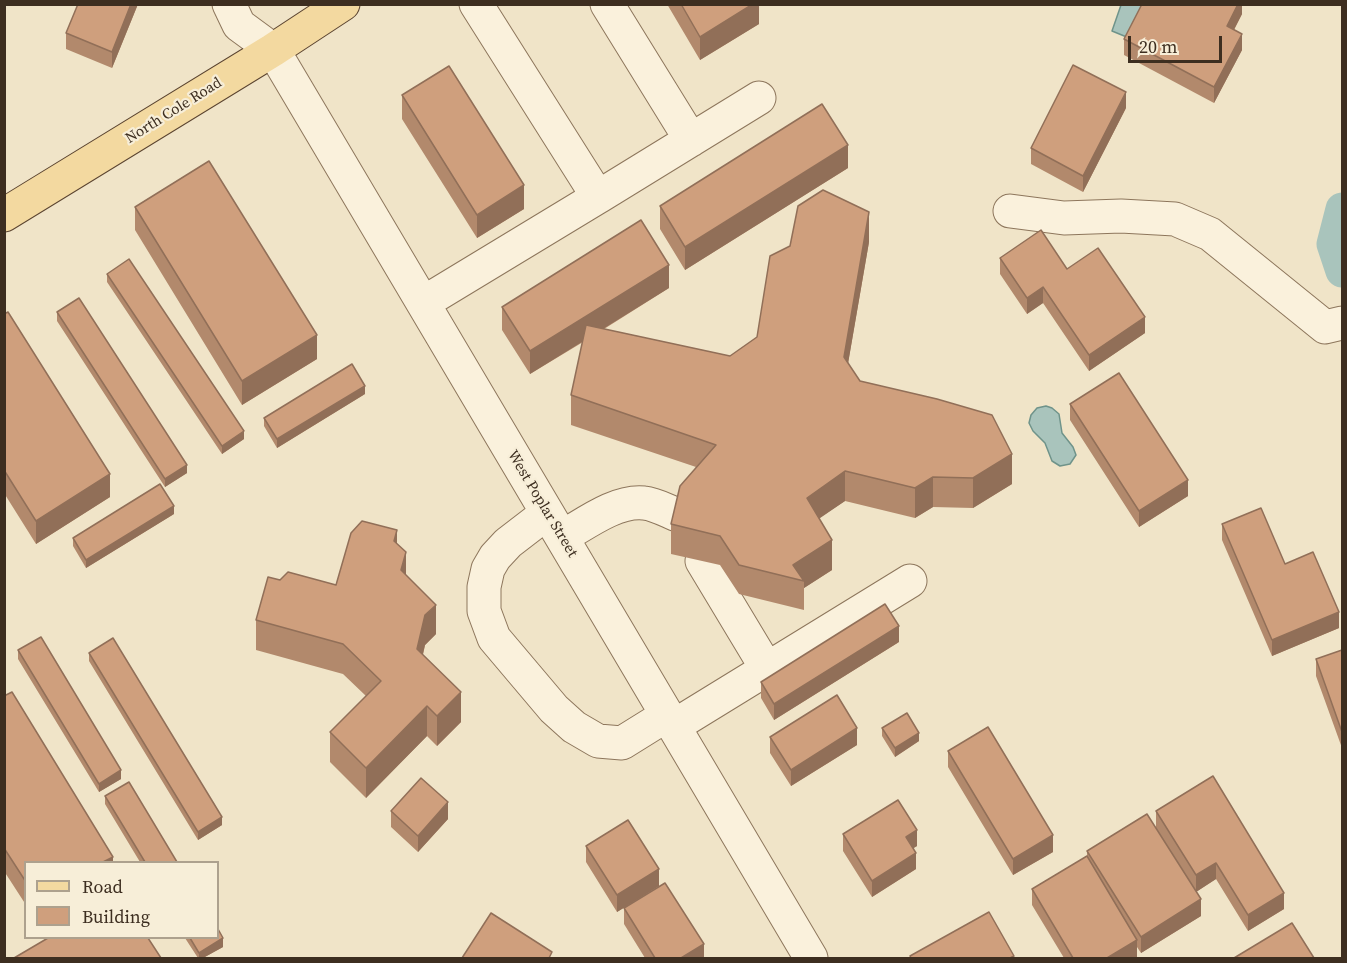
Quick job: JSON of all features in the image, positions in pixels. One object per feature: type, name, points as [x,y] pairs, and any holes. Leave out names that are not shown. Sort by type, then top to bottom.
[{"type":"main road","name":"North Cole Road","points":[[4,215],[273,50],[343,4]]},
{"type":"street","points":[[228,4],[239,25],[273,50]]},
{"type":"street","points":[[607,4],[691,140]]},
{"type":"street","points":[[481,6],[598,197]]},
{"type":"street","name":"West Poplar Street","points":[[273,50],[811,958]]},
{"type":"street","points":[[423,303],[759,98]]},
{"type":"street","points":[[1010,211],[1064,218],[1121,216],[1175,219],[1210,234],[1325,327],[1342,323]]},
{"type":"street","points":[[680,516],[645,503],[631,503],[555,525],[508,543],[488,569],[484,587],[484,611],[494,638],[554,709],[574,727],[598,741],[622,743],[670,721],[767,669],[910,581]]},
{"type":"street","points":[[702,561],[767,669]]},
{"type":"water","points":[[1121,5],[1147,5],[1134,40],[1112,31]]},
{"type":"water","points":[[1046,406],[1059,414],[1062,433],[1073,447],[1076,455],[1070,464],[1060,466],[1052,461],[1045,443],[1033,431],[1029,423],[1031,415],[1037,408]]},
{"type":"building","points":[[78,4],[131,4],[112,52],[66,33]]},
{"type":"building","points":[[681,4],[753,4],[700,37]]},
{"type":"building","points":[[1142,4],[1238,4],[1227,26],[1242,34],[1214,87],[1124,39]]},
{"type":"building","points":[[1073,65],[1126,92],[1083,176],[1031,148]]},
{"type":"building","points":[[449,66],[524,185],[477,215],[402,95]]},
{"type":"building","points":[[822,104],[848,145],[685,247],[660,206]]},
{"type":"building","points":[[209,161],[317,335],[242,381],[135,207]]},
{"type":"building","points":[[823,190],[869,212],[844,357],[860,381],[992,415],[1012,454],[973,478],[933,477],[915,488],[845,471],[807,498],[832,540],[793,565],[804,581],[739,565],[720,536],[671,524],[680,486],[716,445],[571,395],[586,325],[730,356],[757,337],[770,256],[790,246],[798,206]]},
{"type":"building","points":[[641,220],[669,265],[530,351],[502,307]]},
{"type":"building","points":[[1041,230],[1067,269],[1098,248],[1145,317],[1089,355],[1043,287],[1027,298],[1000,258]]},
{"type":"building","points":[[129,259],[244,431],[222,446],[107,274]]},
{"type":"building","points":[[79,298],[187,465],[165,479],[57,312]]},
{"type":"building","points":[[8,312],[110,474],[36,521],[4,470],[4,314]]},
{"type":"building","points":[[352,364],[365,386],[277,439],[264,418]]},
{"type":"building","points":[[1119,373],[1188,480],[1139,511],[1070,404]]},
{"type":"building","points":[[160,484],[174,506],[86,560],[73,538]]},
{"type":"building","points":[[1261,508],[1285,564],[1313,552],[1339,612],[1272,640],[1222,524]]},
{"type":"building","points":[[362,521],[397,530],[394,541],[406,552],[401,570],[436,605],[425,615],[417,649],[461,692],[437,716],[427,706],[366,768],[330,732],[381,681],[343,644],[256,620],[268,577],[280,580],[288,572],[336,585],[351,533]]},
{"type":"building","points":[[885,604],[899,626],[774,704],[761,682]]},
{"type":"building","points":[[41,637],[121,770],[99,784],[18,650]]},
{"type":"building","points":[[113,638],[222,817],[198,832],[89,653]]},
{"type":"building","points":[[1342,650],[1342,732],[1316,659]]},
{"type":"building","points":[[12,692],[113,857],[105,861],[24,861],[24,879],[4,848],[4,696]]},
{"type":"building","points":[[837,695],[857,728],[791,770],[770,737]]},
{"type":"building","points":[[907,713],[919,733],[895,748],[882,728]]},
{"type":"building","points":[[988,727],[1053,835],[1013,859],[948,751]]},
{"type":"building","points":[[1213,776],[1284,893],[1248,915],[1216,863],[1196,875],[1156,811]]},
{"type":"building","points":[[421,778],[448,802],[418,836],[391,811]]},
{"type":"building","points":[[129,782],[176,861],[144,861],[105,796]]},
{"type":"building","points":[[898,800],[917,830],[906,837],[916,853],[872,881],[843,834]]},
{"type":"building","points":[[1147,814],[1201,899],[1141,937],[1087,851]]},
{"type":"building","points":[[628,820],[659,869],[617,895],[586,846]]},
{"type":"building","points":[[1087,856],[1137,940],[1107,958],[1073,958],[1032,889]]},
{"type":"building","points":[[665,883],[704,944],[681,958],[655,958],[624,908]]},
{"type":"building","points":[[989,912],[1014,956],[1010,958],[911,958],[910,956]]},
{"type":"building","points":[[491,913],[552,952],[549,958],[462,958]]},
{"type":"building","points":[[1292,923],[1314,958],[1234,958]]},
{"type":"building","points":[[219,931],[223,938],[199,953],[191,939],[219,939]]},
{"type":"building","points":[[46,939],[149,939],[161,958],[14,958]]},
{"type":"waterway","points":[[1342,209],[1333,244],[1342,271]]}]
